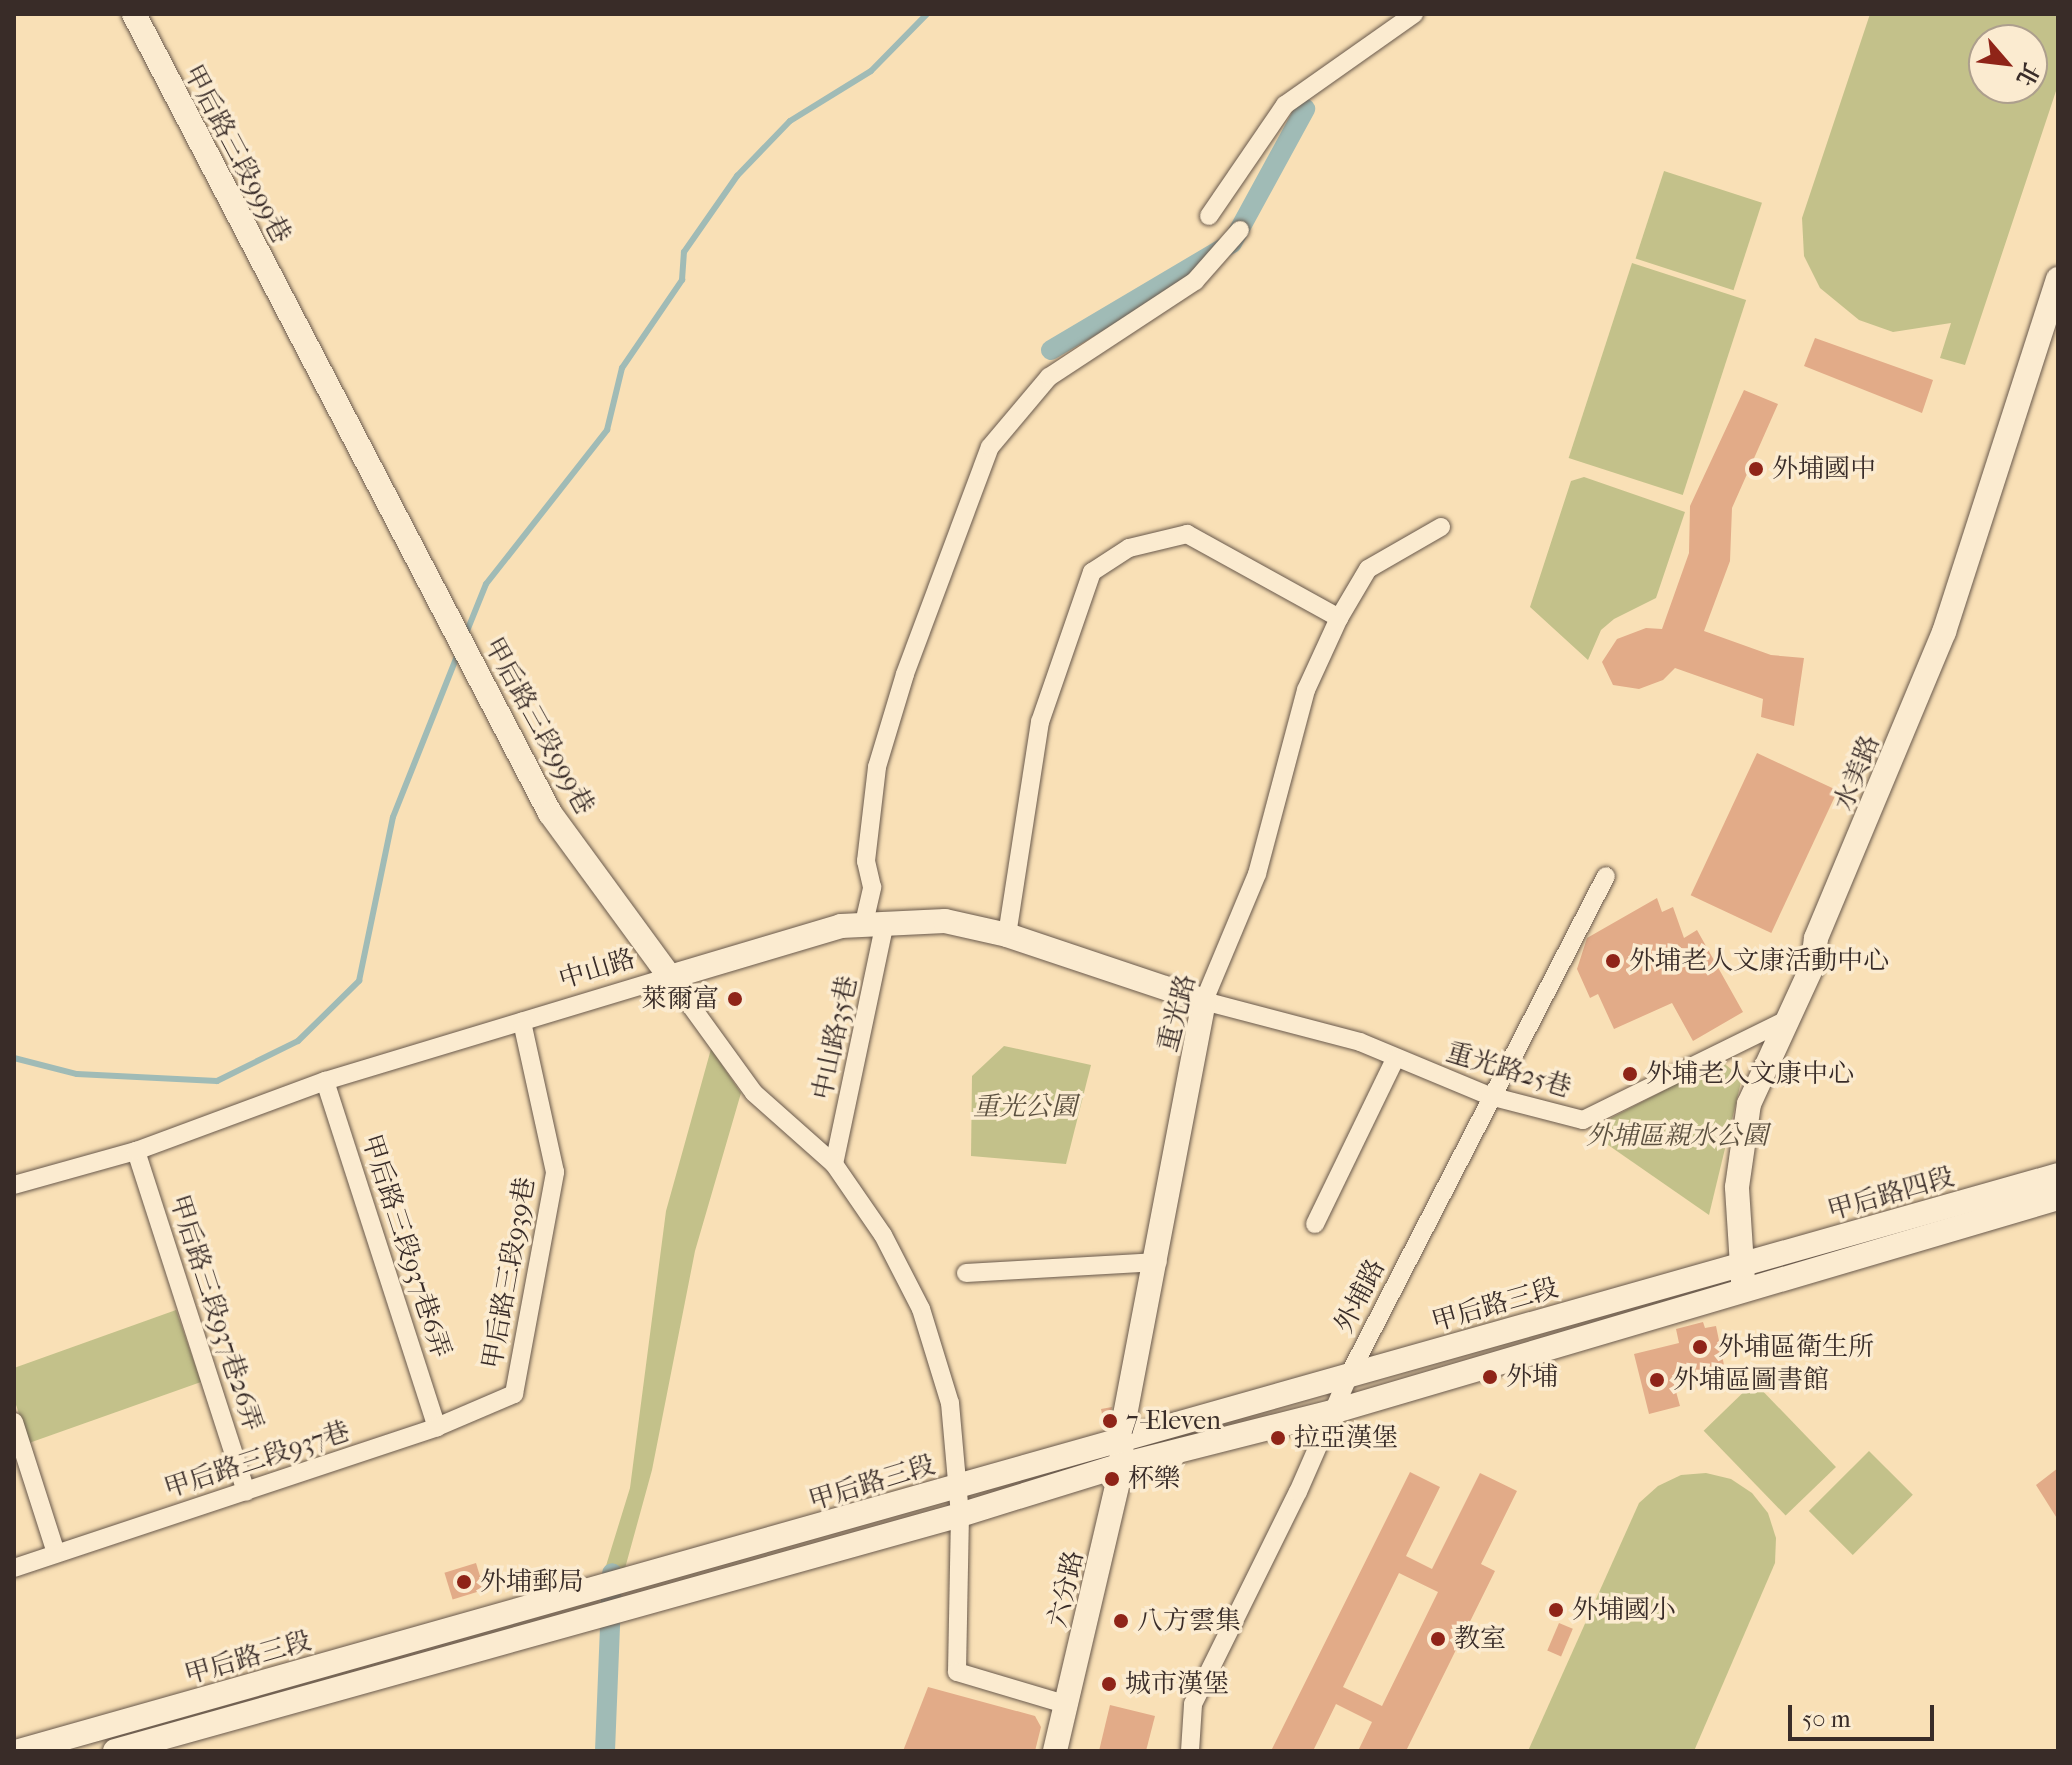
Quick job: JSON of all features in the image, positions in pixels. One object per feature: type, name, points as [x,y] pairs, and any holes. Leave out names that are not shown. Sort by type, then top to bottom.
[{"type":"street","name":"甲后路三段999巷","points":[[134,14],[550,813],[754,1093],[834,1164],[883,1235],[921,1309],[950,1403],[955,1488],[960,1515],[957,1672],[1068,1705]]},
{"type":"street","points":[[1209,216],[1285,105],[1414,14]]},
{"type":"street","name":"中山路35巷","points":[[834,1164],[874,922],[872,887],[866,861],[877,767],[905,674],[990,447],[1049,377],[1195,281],[1240,230]]},
{"type":"street","name":"水美路","points":[[1745,1290],[1739,1266],[1737,1187],[1749,1104],[1944,632],[2058,279]]},
{"type":"street","name":"重光路","points":[[1121,1438],[1158,1262],[1204,1001],[1257,874],[1306,690],[1339,618],[1368,569],[1441,527]]},
{"type":"street","points":[[1007,935],[1040,722],[1092,572],[1129,548],[1187,534],[1339,618]]},
{"type":"street","name":"外埔路","points":[[1190,1751],[1193,1704],[1349,1375],[1606,876]]},
{"type":"street","name":"中山路","points":[[14,1185],[136,1151],[325,1081],[670,977],[874,922],[945,921],[1007,935],[1204,1001]]},
{"type":"street","name":"重光路25巷","points":[[1204,1001],[1360,1042],[1490,1096],[1583,1120],[1786,1020]]},
{"type":"street","name":"甲后路三段939巷","points":[[514,1394],[555,1172],[522,1022]]},
{"type":"street","points":[[1315,1224],[1395,1059]]},
{"type":"street","name":"甲后路三段937巷6弄","points":[[325,1081],[437,1427]]},
{"type":"street","name":"甲后路三段937巷26弄","points":[[136,1151],[246,1492]]},
{"type":"street","name":"甲后路四段","points":[[1739,1266],[2058,1175]]},
{"type":"street","name":"甲后路四段","points":[[1745,1290],[2058,1198]]},
{"type":"street","points":[[966,1273],[1158,1262]]},
{"type":"street","name":"甲后路三段","points":[[19,1751],[1739,1266]]},
{"type":"street","name":"甲后路三段","points":[[115,1751],[960,1515],[1122,1465],[1332,1412],[1745,1290]]},
{"type":"street","name":"甲后路三段937巷","points":[[14,1568],[437,1427],[514,1394]]},
{"type":"street","points":[[14,1422],[56,1553]]},
{"type":"street","name":"六分路","points":[[1055,1751],[1122,1465],[1121,1438]]},
{"type":"green space","points":[[1870,14],[2058,14],[2058,85],[1965,365],[1940,358],[1951,323],[1893,332],[1859,320],[1820,288],[1804,256],[1802,218]]},
{"type":"green space","points":[[1664,171],[1762,203],[1734,290],[1636,258]]},
{"type":"green space","points":[[1632,263],[1746,300],[1683,495],[1569,458]]},
{"type":"green space","points":[[1584,477],[1685,512],[1656,598],[1614,619],[1601,630],[1588,660],[1530,607],[1571,481]]},
{"type":"green space","name":"重光公園","points":[[1004,1046],[1091,1065],[1066,1164],[971,1156],[972,1076]]},
{"type":"green space","points":[[711,1049],[741,1093],[695,1251],[652,1470],[624,1572],[605,1569],[630,1488],[666,1211]]},
{"type":"green space","name":"外埔區親水公園","points":[[1721,1061],[1742,1078],[1709,1215],[1598,1138],[1611,1118]]},
{"type":"green space","points":[[176,1310],[201,1382],[29,1443],[14,1399],[14,1368]]},
{"type":"green space","points":[[1754,1382],[1836,1467],[1786,1516],[1704,1431]]},
{"type":"green space","points":[[1869,1451],[1913,1495],[1853,1555],[1809,1511]]},
{"type":"green space","points":[[1706,1473],[1731,1479],[1752,1493],[1768,1513],[1776,1538],[1775,1563],[1694,1751],[1528,1751],[1639,1503],[1658,1486],[1681,1475]]},
{"type":"building","points":[[1815,338],[1933,380],[1922,413],[1804,366]]},
{"type":"building","points":[[1744,390],[1778,404],[1732,508],[1730,561],[1704,631],[1771,655],[1804,658],[1794,726],[1761,717],[1763,699],[1675,668],[1663,680],[1639,689],[1613,685],[1602,662],[1617,639],[1646,628],[1662,629],[1689,553],[1690,506]]},
{"type":"building","points":[[1757,753],[1838,791],[1771,933],[1691,895]]},
{"type":"building","points":[[1657,898],[1662,912],[1673,907],[1684,938],[1697,930],[1743,1012],[1693,1041],[1672,1003],[1614,1029],[1598,994],[1590,998],[1577,969],[1587,938]]},
{"type":"building","points":[[1703,1322],[1705,1328],[1716,1326],[1724,1365],[1672,1377],[1680,1406],[1649,1414],[1634,1354],[1679,1343],[1676,1329]]},
{"type":"building","points":[[1112,1407],[1108,1428],[1105,1429],[1101,1409]]},
{"type":"building","points":[[2058,1468],[2058,1520],[2036,1485]]},
{"type":"building","name":"教室","points":[[1410,1472],[1440,1487],[1406,1556],[1432,1569],[1480,1473],[1517,1491],[1481,1564],[1495,1571],[1406,1751],[1358,1751],[1372,1722],[1336,1704],[1313,1751],[1271,1751]],"holes":[[[1399,1573],[1438,1592],[1382,1706],[1343,1687]]]},
{"type":"building","name":"外埔郵局","points":[[476,1563],[484,1590],[453,1599],[444,1573]]},
{"type":"building","points":[[1559,1623],[1573,1629],[1561,1656],[1547,1651]]},
{"type":"building","points":[[928,1687],[1035,1716],[1041,1727],[1035,1751],[903,1751]]},
{"type":"building","points":[[1110,1705],[1155,1716],[1146,1751],[1099,1751]]},
{"type":"waterway","points":[[465,636],[486,584],[607,430],[622,368],[682,280],[684,252],[737,176],[790,121],[871,71],[927,14]]},
{"type":"waterway","points":[[1051,350],[1232,243],[1305,109]]},
{"type":"waterway","points":[[14,1058],[77,1074],[217,1081],[298,1041],[359,981],[393,817],[458,654]]},
{"type":"waterway","points":[[605,1751],[612,1573]]},
{"type":"place","name":"外埔國中","points":[[1756,469]]},
{"type":"place","name":"外埔老人文康活動中心","points":[[1613,961]]},
{"type":"place","name":"萊爾富","points":[[735,999]]},
{"type":"place","name":"外埔老人文康中心","points":[[1630,1074]]},
{"type":"place","name":"外埔區衛生所","points":[[1700,1347]]},
{"type":"place","name":"外埔","points":[[1490,1377]]},
{"type":"place","name":"外埔區圖書館","points":[[1657,1380]]},
{"type":"place","name":"7-Eleven","points":[[1110,1421]]},
{"type":"place","name":"拉亞漢堡","points":[[1278,1438]]},
{"type":"place","name":"杯樂","points":[[1112,1479]]},
{"type":"place","name":"外埔郵局","points":[[464,1582]]},
{"type":"place","name":"外埔國小","points":[[1556,1610]]},
{"type":"place","name":"八方雲集","points":[[1121,1621]]},
{"type":"place","name":"教室","points":[[1438,1639]]},
{"type":"place","name":"城市漢堡","points":[[1109,1684]]}]
